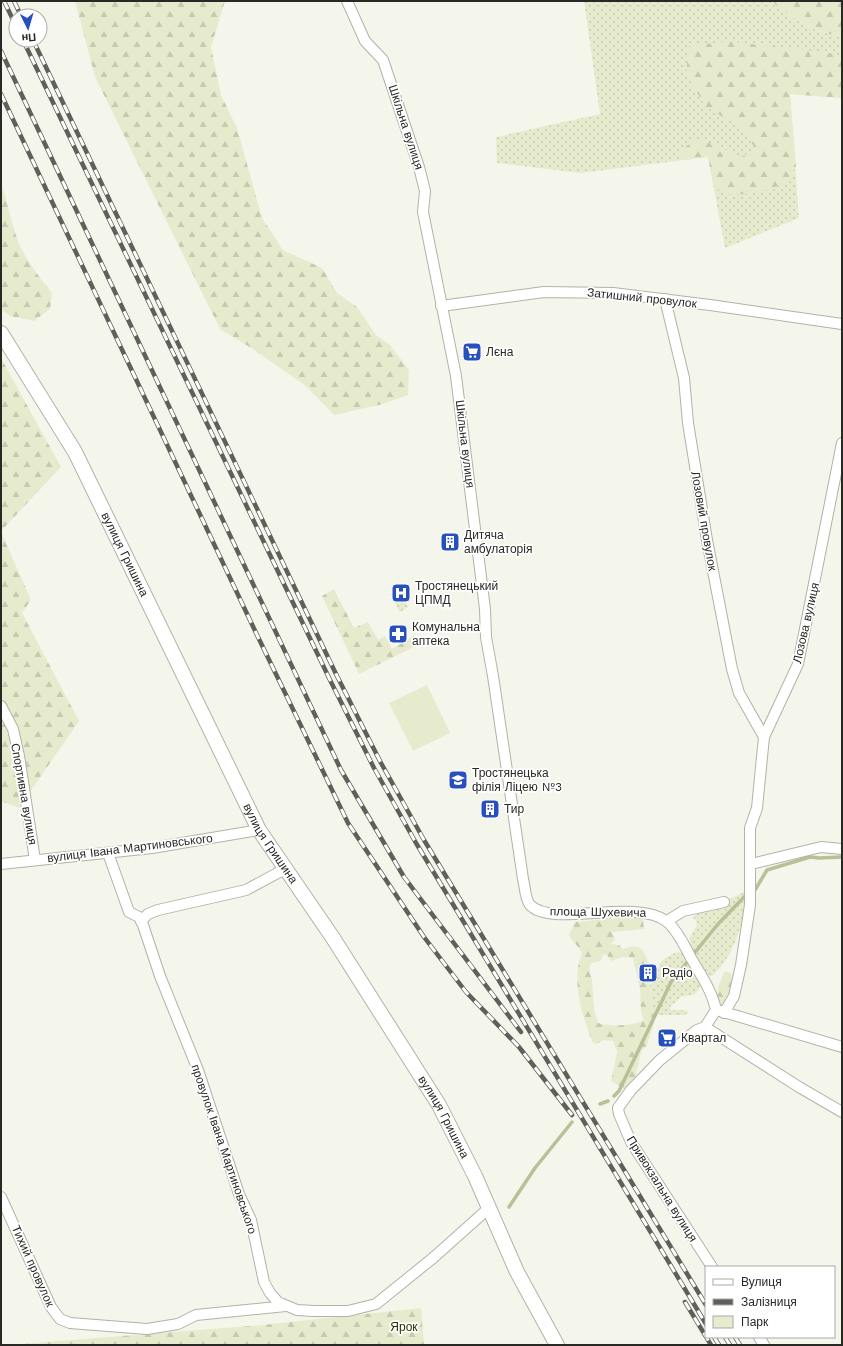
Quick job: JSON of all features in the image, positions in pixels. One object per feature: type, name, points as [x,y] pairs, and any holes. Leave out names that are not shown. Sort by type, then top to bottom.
[{"type":"street","name":"Шкільна вулиця","points":[[347,1],[365,41],[383,60],[419,167],[425,191],[422,212],[456,376],[486,609],[486,637],[523,879],[529,903]]},
{"type":"street","name":"Затишний провулок","points":[[441,306],[544,292],[613,293],[842,324]]},
{"type":"street","name":"Лозовий провулок","points":[[665,299],[684,378],[688,423],[707,540],[732,670],[739,693],[764,737]]},
{"type":"street","name":"вулиця Гришина","points":[[1,333],[75,452],[259,830],[333,938],[439,1105],[466,1157],[517,1272],[557,1345]]},
{"type":"street","name":"Лозова вулиця","points":[[751,864],[750,828],[757,808],[764,737],[798,664],[842,443]]},
{"type":"street","name":"Спортивна вулиця","points":[[1,706],[13,729],[35,860]]},
{"type":"street","name":"вулиця Івана Мартиновського","points":[[1,864],[108,853],[259,830]]},
{"type":"street","points":[[842,849],[821,847],[751,864],[750,905],[741,965],[734,996],[706,1027],[792,1083],[842,1112]]},
{"type":"street","name":"провулок Івана Мартиновського","points":[[108,853],[129,912],[139,917],[141,921],[160,976],[198,1070],[239,1194],[251,1220],[264,1282],[270,1293],[278,1302],[297,1310],[329,1312],[348,1311],[376,1304],[417,1272],[489,1208]]},
{"type":"street","points":[[141,921],[148,914],[158,910],[246,890],[285,869]]},
{"type":"street","points":[[724,902],[683,911],[667,921],[690,956],[720,1011],[842,1047]]},
{"type":"street","name":"площа Шухевича","points":[[529,903],[536,910],[590,914],[618,912],[646,913],[654,914],[667,921]]},
{"type":"street","name":"Привокзальна вулиця","points":[[706,1027],[697,1030],[660,1060],[631,1090],[618,1108],[619,1114],[631,1142],[711,1266]]},
{"type":"street","name":"Тихий провулок","points":[[1,1197],[55,1314],[60,1319],[77,1324],[147,1329],[178,1324],[196,1315],[286,1306]]},
{"type":"green space","points":[[75,1],[225,1],[211,47],[221,95],[237,128],[262,218],[283,250],[322,268],[337,293],[357,307],[376,335],[390,345],[409,370],[408,395],[383,404],[334,415],[306,386],[253,349],[220,329],[95,77]]},
{"type":"green space","points":[[584,1],[771,1],[804,24],[814,29],[833,35],[842,35],[842,98],[790,94],[799,218],[725,248],[708,157],[581,173],[497,163],[496,137],[600,114]]},
{"type":"green space","points":[[771,1],[842,1],[842,35],[833,35],[814,29]]},
{"type":"green space","points":[[729,41],[814,51],[842,56],[842,98],[790,94],[796,167],[786,183],[758,193],[732,195],[714,188],[708,157],[685,160],[679,151],[697,139],[721,147],[739,158],[756,150],[744,130],[705,106],[686,74],[689,46]]},
{"type":"green space","points":[[1,184],[20,246],[30,263],[52,293],[50,309],[34,321],[10,316],[1,309]]},
{"type":"green space","points":[[1,358],[61,467],[1,531]]},
{"type":"green space","points":[[1,532],[31,600],[22,613],[79,721],[19,808],[1,801]]},
{"type":"green space","points":[[334,589],[354,628],[368,622],[378,640],[385,636],[392,649],[414,636],[418,645],[359,674],[322,596]]},
{"type":"green space","points":[[398,589],[408,607],[400,612],[390,594]]},
{"type":"green space","points":[[427,685],[450,733],[413,751],[389,703]]},
{"type":"green space","points":[[749,888],[738,936],[733,947],[720,968],[712,976],[706,975],[695,957],[690,944],[692,932],[697,926],[693,917],[699,912],[742,893]]},
{"type":"green space","points":[[638,916],[643,918],[644,929],[612,932],[615,939],[611,944],[619,945],[623,949],[634,946],[641,948],[647,958],[654,1024],[647,1045],[641,1052],[636,1075],[629,1086],[624,1089],[611,1081],[617,1052],[613,1041],[604,1040],[596,1044],[593,1043],[585,1022],[579,998],[577,975],[582,954],[569,935],[575,922]],"holes":[[[604,954],[607,955],[611,961],[623,957],[633,958],[640,989],[641,1012],[644,1020],[634,1024],[622,1025],[598,1023],[594,1007],[590,968],[591,963],[600,961]]]},
{"type":"green space","points":[[678,952],[686,954],[702,985],[695,994],[681,997],[670,1007],[671,1010],[684,1010],[689,1012],[685,1015],[653,1015],[650,985],[657,975],[660,963],[664,959]]},
{"type":"green space","points":[[725,971],[731,973],[734,985],[726,1004],[721,1005],[717,1000],[718,987]]},
{"type":"green space","name":"Ярок","points":[[421,1308],[424,1345],[8,1345],[262,1325]]},
{"type":"waterway","points":[[755,890],[767,870],[810,857],[842,857]]},
{"type":"waterway","points":[[614,1096],[619,1091],[671,982],[718,924],[747,894]]},
{"type":"waterway","points":[[600,1104],[608,1101]]},
{"type":"waterway","points":[[509,1207],[535,1168],[572,1122]]},
{"type":"railway","points":[[4,1],[8,9]]},
{"type":"railway","points":[[14,1],[17,8]]},
{"type":"railway","points":[[27,48],[331,682],[374,768],[416,843],[705,1322]]},
{"type":"railway","points":[[37,48],[336,674],[381,763],[424,840],[705,1303]]},
{"type":"railway","points":[[1,51],[341,770],[404,877],[521,1032]]},
{"type":"railway","points":[[1,94],[258,637],[348,823],[424,937],[466,992],[519,1047],[572,1115]]},
{"type":"railway","points":[[685,1302],[705,1335]]},
{"type":"railway","points":[[707,1338],[711,1345]]},
{"type":"railway","points":[[715,1338],[719,1345]]},
{"type":"railway","points":[[726,1338],[730,1345]]},
{"type":"railway","points":[[736,1338],[740,1345]]},
{"type":"place","name":"Лєна","points":[[472,352]]},
{"type":"place","name":"Дитяча амбулаторія","points":[[450,542]]},
{"type":"place","name":"Тростянецький ЦПМД","points":[[401,593]]},
{"type":"place","name":"Комунальна аптека","points":[[398,634]]},
{"type":"place","name":"Тростянецька філія Ліцею №3","points":[[458,780]]},
{"type":"place","name":"Тир","points":[[490,809]]},
{"type":"place","name":"Радіо","points":[[648,973]]},
{"type":"place","name":"Квартал","points":[[667,1038]]}]
